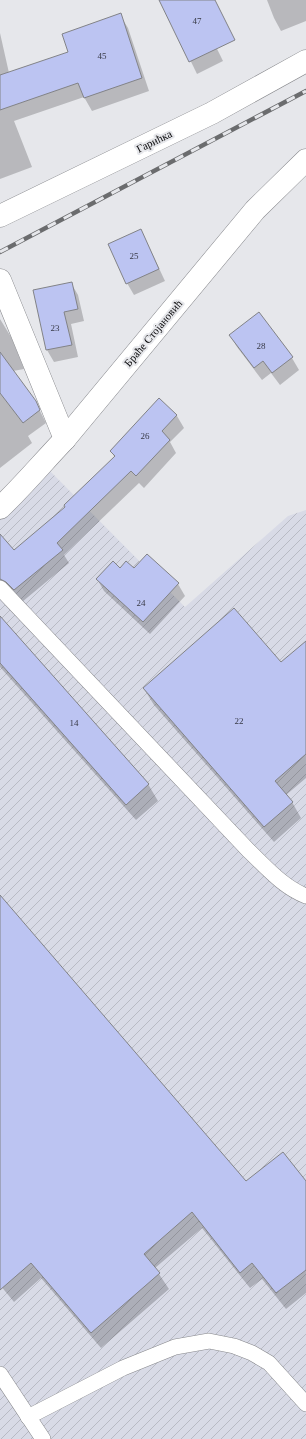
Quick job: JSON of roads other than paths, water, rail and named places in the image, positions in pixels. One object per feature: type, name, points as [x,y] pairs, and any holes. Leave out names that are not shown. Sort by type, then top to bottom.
[{"type":"street","name":"Гарићка","points":[[0,216],[212,113],[306,61]]},
{"type":"street","name":"Браће Стојановић","points":[[0,508],[18,491],[65,439],[255,210],[306,160]]},
{"type":"street","points":[[0,280],[65,439]]},
{"type":"lane","points":[[0,588],[249,851],[285,886],[306,896]]},
{"type":"lane","points":[[28,1416],[123,1368],[175,1347],[209,1341],[234,1346],[252,1353],[269,1363],[306,1404]]},
{"type":"lane","points":[[0,1374],[43,1439]]},
{"type":"railway","points":[[0,252],[306,91]]}]
